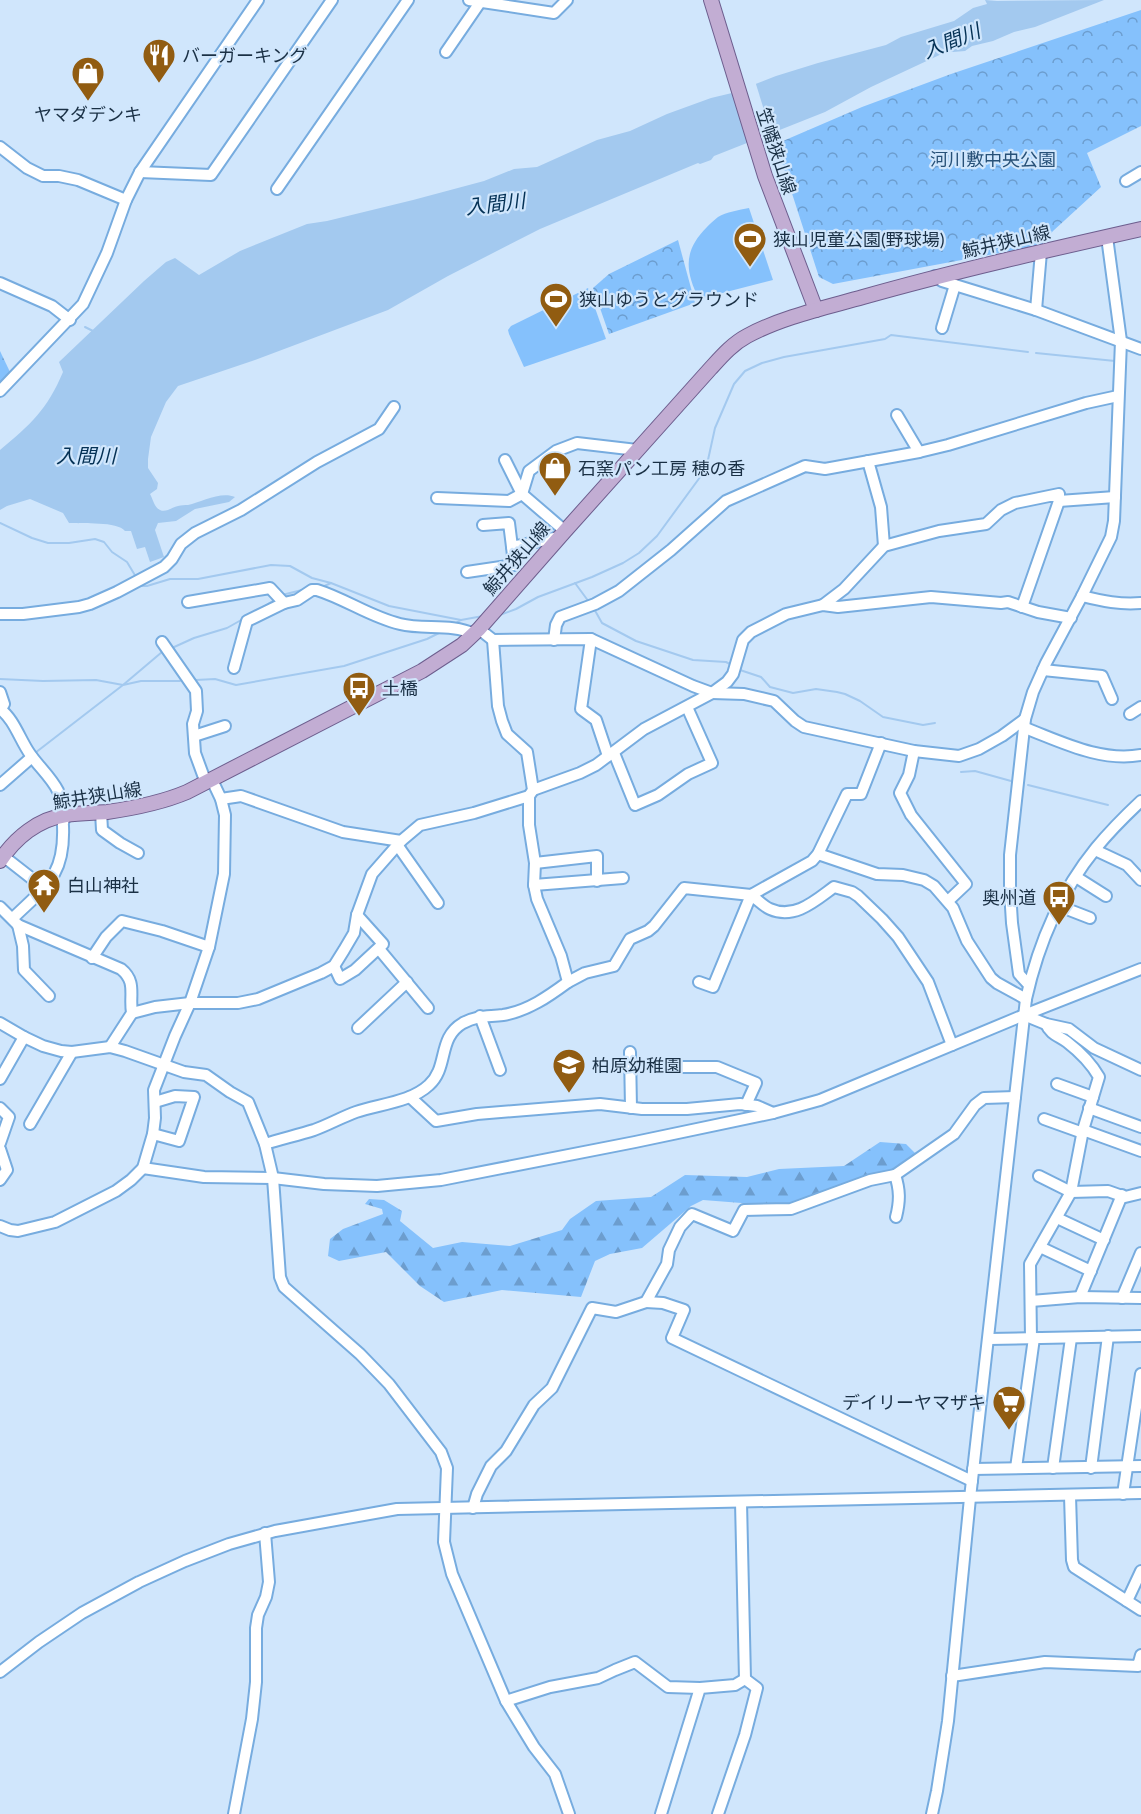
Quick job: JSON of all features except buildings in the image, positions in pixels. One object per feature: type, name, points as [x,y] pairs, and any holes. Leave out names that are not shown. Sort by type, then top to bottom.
[{"type":"main road","name":"笠幡狭山線","points":[[711,0],[765,176],[816,310]]},
{"type":"main road","name":"鯨井狭山線","points":[[2,859],[27,831],[51,819],[66,815],[101,813],[169,800],[209,782],[422,671],[453,652],[477,631],[710,369],[732,346],[758,330],[816,310],[935,276],[1141,229]]},
{"type":"street","points":[[0,391],[84,304],[107,253],[126,200],[140,172],[258,0]]},
{"type":"street","points":[[140,172],[211,175],[332,0]]},
{"type":"street","points":[[277,189],[408,0]]},
{"type":"street","points":[[469,0],[554,13],[567,0]]},
{"type":"street","points":[[446,52],[481,1]]},
{"type":"street","points":[[0,147],[27,168],[43,176],[59,176],[78,180],[126,200]]},
{"type":"street","points":[[1126,181],[1141,172]]},
{"type":"street","points":[[1029,985],[1019,974],[1010,891],[1010,855],[1025,724],[1033,692],[1110,537],[1114,520],[1120,341],[1107,237]]},
{"type":"street","points":[[1036,310],[1041,252]]},
{"type":"street","points":[[935,276],[942,281],[1036,310],[1141,349]]},
{"type":"street","points":[[0,283],[52,306],[69,320]]},
{"type":"street","points":[[942,328],[955,285]]},
{"type":"street","points":[[554,639],[560,616],[595,604],[619,591],[671,550],[726,501],[805,466],[825,469],[919,452],[1086,403],[1118,396]]},
{"type":"street","points":[[0,614],[23,615],[79,607],[96,602],[140,580],[167,564],[181,544],[195,533],[241,510],[317,462],[379,429],[394,407]]},
{"type":"street","points":[[897,415],[919,452]]},
{"type":"street","points":[[436,498],[509,501],[522,494],[529,471],[556,451],[577,443],[637,450]]},
{"type":"street","points":[[505,460],[522,494],[562,534]]},
{"type":"street","points":[[868,461],[880,507],[884,546]]},
{"type":"street","points":[[823,605],[844,589],[884,546],[939,531],[986,524],[1001,510],[1014,503],[1059,494],[1059,501],[1022,607]]},
{"type":"street","points":[[1059,501],[1115,497]]},
{"type":"street","points":[[467,572],[514,565],[509,523],[483,525]]},
{"type":"street","points":[[512,547],[562,534]]},
{"type":"street","points":[[188,602],[270,588],[284,603]]},
{"type":"street","points":[[234,669],[247,621],[284,603],[297,600],[312,590],[317,590],[365,612],[400,624],[477,631],[494,640],[591,639],[655,670],[712,693],[744,694],[774,700],[804,727],[914,751],[959,756],[987,745],[1025,724]]},
{"type":"street","points":[[1082,596],[1110,602],[1141,603]]},
{"type":"street","points":[[110,1047],[132,1013],[155,1007],[190,1003],[238,1003],[258,999],[305,981],[334,966],[354,933],[357,915],[372,874],[399,843],[420,825],[474,813],[531,793],[596,765],[644,729],[712,693],[727,682],[733,674],[743,640],[751,632],[786,614],[823,605],[838,607],[932,597],[1008,602],[1038,612],[1071,618]]},
{"type":"street","points":[[591,639],[581,709],[596,720],[635,805],[658,795],[688,774],[712,763],[687,707]]},
{"type":"street","points":[[494,640],[498,706],[502,721],[507,734],[527,752],[531,793],[530,825],[535,863],[534,885],[537,899],[561,956],[568,982]]},
{"type":"street","points":[[0,1226],[18,1231],[55,1222],[116,1191],[143,1168],[153,1134],[154,1090],[190,1003],[209,946],[224,874],[225,815],[221,799],[209,782],[195,753],[193,724],[198,711],[196,691],[162,642]]},
{"type":"street","points":[[1043,670],[1102,676],[1112,699]]},
{"type":"street","points":[[0,692],[4,704],[1,709],[9,717],[32,757],[58,790],[66,815],[62,823],[64,835],[55,875],[16,922]]},
{"type":"street","points":[[1130,714],[1141,707]]},
{"type":"street","points":[[1025,724],[1077,748],[1105,756],[1141,755]]},
{"type":"street","points":[[194,736],[225,726]]},
{"type":"street","points":[[699,982],[713,987],[751,895],[812,861],[818,854],[847,794],[861,794],[881,743]]},
{"type":"street","points":[[914,751],[909,775],[900,793],[911,815],[966,884],[948,901]]},
{"type":"street","points":[[0,785],[32,757]]},
{"type":"street","points":[[221,799],[241,796],[343,832],[399,843],[438,903]]},
{"type":"street","points":[[932,1814],[943,1757],[1026,999],[1043,942],[1059,906],[1095,849],[1141,801]]},
{"type":"street","points":[[101,813],[102,830],[138,853]]},
{"type":"street","points":[[1095,849],[1127,865],[1141,880]]},
{"type":"street","points":[[818,854],[877,874],[903,875],[924,880],[934,886],[953,908],[967,941],[991,978],[1026,999]]},
{"type":"street","points":[[535,863],[597,856],[597,881]]},
{"type":"street","points":[[2,859],[44,888]]},
{"type":"street","points":[[534,885],[623,878]]},
{"type":"street","points":[[1076,878],[1106,896]]},
{"type":"street","points":[[265,1144],[315,1129],[357,1112],[410,1097],[427,1087],[435,1079],[453,1030],[480,1016],[503,1015],[522,1010],[585,973],[614,966],[630,939],[654,926],[684,888],[751,895],[770,909],[782,912],[802,910],[834,887],[852,892],[891,928],[928,982],[952,1045]]},
{"type":"street","points":[[1059,906],[1090,918]]},
{"type":"street","points":[[0,907],[16,922],[120,969],[128,975],[132,983],[130,1003],[132,1013]]},
{"type":"street","points":[[334,966],[340,979],[355,970],[383,944],[357,915]]},
{"type":"street","points":[[92,958],[122,921],[209,946]]},
{"type":"street","points":[[16,922],[23,946],[24,970],[49,996]]},
{"type":"street","points":[[379,949],[428,1008]]},
{"type":"street","points":[[143,1168],[204,1177],[273,1178],[324,1184],[372,1186],[441,1180],[635,1142],[773,1113],[841,1093],[1024,1015],[1139,971]]},
{"type":"street","points":[[358,1028],[407,982]]},
{"type":"street","points":[[1024,1015],[1046,1024],[1069,1029],[1094,1048],[1141,1070]]},
{"type":"street","points":[[480,1016],[500,1070]]},
{"type":"street","points":[[0,1023],[43,1046],[72,1052],[110,1047],[125,1050],[164,1066],[206,1076],[248,1102],[265,1144],[273,1178],[280,1277],[284,1287],[360,1354],[389,1384],[441,1452],[447,1468],[444,1542],[452,1574],[506,1701],[534,1747],[555,1774],[569,1814]]},
{"type":"street","points":[[1016,1468],[1033,1338],[1030,1264],[1071,1192],[1083,1132],[1099,1077],[1091,1064],[1067,1042],[1048,1030],[1046,1024]]},
{"type":"street","points":[[0,1079],[24,1037]]},
{"type":"street","points":[[30,1125],[72,1052]]},
{"type":"street","points":[[630,1052],[631,1108]]},
{"type":"street","points":[[676,1067],[717,1067],[756,1083],[746,1105]]},
{"type":"street","points":[[1057,1084],[1141,1127]]},
{"type":"street","points":[[153,1134],[179,1141],[194,1097],[175,1096],[155,1102]]},
{"type":"street","points":[[410,1097],[436,1121],[477,1114],[600,1104],[631,1108],[687,1109],[740,1104],[758,1106],[773,1113]]},
{"type":"street","points":[[646,1302],[667,1264],[669,1250],[680,1227],[692,1214],[732,1230],[744,1210],[791,1209],[870,1180],[895,1175],[954,1134],[975,1105],[984,1098],[1015,1097]]},
{"type":"street","points":[[0,1108],[9,1117],[0,1143]]},
{"type":"street","points":[[1044,1119],[1141,1151]]},
{"type":"street","points":[[0,1149],[7,1170],[0,1180]]},
{"type":"street","points":[[895,1175],[900,1201],[896,1217]]},
{"type":"street","points":[[1039,1176],[1071,1192],[1108,1191],[1125,1197],[1141,1193]]},
{"type":"street","points":[[1080,1297],[1122,1196]]},
{"type":"street","points":[[1056,1218],[1104,1240]]},
{"type":"street","points":[[1040,1247],[1091,1271]]},
{"type":"street","points":[[1122,1298],[1141,1253]]},
{"type":"street","points":[[1032,1301],[1080,1297],[1141,1298]]},
{"type":"street","points":[[473,1508],[477,1494],[491,1466],[506,1451],[534,1405],[552,1388],[592,1308],[616,1312],[646,1302],[663,1303],[684,1310],[672,1338],[972,1481]]},
{"type":"street","points":[[1091,1468],[1108,1336]]},
{"type":"street","points":[[989,1339],[1141,1336]]},
{"type":"street","points":[[1053,1468],[1071,1338]]},
{"type":"street","points":[[1123,1494],[1141,1374]]},
{"type":"street","points":[[973,1469],[1141,1466]]},
{"type":"street","points":[[0,1672],[82,1613],[138,1582],[185,1561],[265,1533],[397,1509],[1141,1494]]},
{"type":"street","points":[[1070,1496],[1074,1567],[1141,1610]]},
{"type":"street","points":[[741,1502],[745,1679]]},
{"type":"street","points":[[234,1814],[252,1719],[256,1682],[256,1628],[269,1582],[265,1533]]},
{"type":"street","points":[[1127,1601],[1141,1572]]},
{"type":"street","points":[[952,1676],[1045,1662],[1138,1666],[1141,1655]]},
{"type":"street","points":[[506,1701],[550,1687],[598,1678],[635,1662],[668,1687],[735,1686],[745,1679]]},
{"type":"street","points":[[718,1814],[745,1735],[757,1688],[745,1679]]},
{"type":"street","points":[[661,1814],[700,1688]]},
{"type":"green space","name":"河川敷中央公園","points":[[1141,10],[1141,126],[1087,153],[1101,187],[1053,231],[1042,245],[833,284],[819,277],[776,144],[862,107],[951,74]]},
{"type":"green space","points":[[749,208],[773,280],[699,299],[689,270],[690,253],[694,244],[718,217]]},
{"type":"green space","points":[[678,240],[695,303],[609,334],[593,288],[609,274]]},
{"type":"green space","name":"狭山ゆうとグラウンド","points":[[588,288],[606,339],[524,367],[509,334],[508,330],[511,326]]},
{"type":"green space","points":[[0,351],[10,372],[0,382]]},
{"type":"green space","points":[[880,1142],[906,1144],[916,1154],[893,1171],[794,1203],[766,1205],[703,1200],[691,1206],[642,1248],[610,1254],[595,1261],[581,1297],[502,1290],[444,1302],[420,1286],[386,1252],[339,1261],[328,1256],[330,1239],[343,1229],[383,1214],[382,1209],[365,1204],[369,1199],[384,1200],[402,1211],[400,1221],[433,1248],[462,1242],[510,1246],[562,1230],[570,1219],[596,1201],[651,1197],[685,1175],[747,1177],[779,1169],[844,1166]]},
{"type":"water","name":"入間川","points":[[985,0],[1104,0],[1035,27],[972,46],[965,51],[948,51],[871,87],[825,112],[540,229],[388,310],[178,386],[166,402],[151,437],[148,468],[158,483],[157,489],[150,494],[155,505],[164,511],[217,496],[235,497],[229,502],[195,509],[176,521],[158,523],[155,530],[164,557],[150,562],[145,547],[137,549],[131,531],[107,524],[69,523],[63,513],[30,499],[0,510],[0,450],[29,424],[51,397],[63,372],[59,362],[166,262],[175,258],[199,275],[240,251],[307,224],[413,200],[484,181],[514,169],[537,167],[597,140],[630,131],[711,98],[818,63],[886,45],[901,37],[954,21],[973,8],[987,4]]},
{"type":"pier","points":[[755,81],[772,136],[751,145],[733,90]]},
{"type":"waterway","points":[[85,327],[93,331]]},
{"type":"waterway","points":[[497,616],[623,563],[639,553],[657,536],[706,469],[715,428],[734,384],[745,371],[784,357],[885,339],[891,335],[1028,352]]},
{"type":"waterway","points":[[1036,353],[1115,361]]},
{"type":"waterway","points":[[0,523],[48,543],[95,539],[104,542],[112,552],[127,562],[136,577]]},
{"type":"waterway","points":[[141,584],[147,586],[170,579],[198,579],[271,565],[290,566],[312,578],[389,606],[461,620]]},
{"type":"waterway","points":[[320,588],[331,583]]},
{"type":"waterway","points":[[575,583],[589,602]]},
{"type":"waterway","points":[[282,595],[306,589]]},
{"type":"waterway","points":[[263,607],[276,599]]},
{"type":"waterway","points":[[593,607],[602,623],[636,641],[693,660],[726,662],[732,665]]},
{"type":"waterway","points":[[454,624],[461,620],[483,616]]},
{"type":"waterway","points":[[172,648],[194,638],[227,628],[243,619]]},
{"type":"waterway","points":[[196,680],[215,679],[236,685],[344,666],[427,639],[441,632]]},
{"type":"waterway","points":[[35,753],[162,652]]},
{"type":"waterway","points":[[740,670],[761,677],[770,687],[793,693],[816,689],[837,692],[860,701],[883,717],[923,725],[935,723]]},
{"type":"waterway","points":[[0,679],[96,680],[123,685],[141,681],[180,681]]},
{"type":"waterway","points":[[961,772],[975,771],[1011,781]]},
{"type":"waterway","points":[[1028,785],[1108,805]]},
{"type":"place","name":"バーガーキング","points":[[159,84]]},
{"type":"place","name":"ヤマダデンキ","points":[[88,102]]},
{"type":"place","name":"狭山児童公園(野球場)","points":[[750,268]]},
{"type":"place","name":"狭山ゆうとグラウンド","points":[[556,328]]},
{"type":"place","name":"石窯パン工房 穂の香","points":[[555,497]]},
{"type":"place","name":"土橋","points":[[359,717]]},
{"type":"place","name":"白山神社","points":[[44,914]]},
{"type":"place","name":"奥州道","points":[[1059,926]]},
{"type":"place","name":"柏原幼稚園","points":[[569,1094]]},
{"type":"place","name":"デイリーヤマザキ","points":[[1009,1431]]}]
